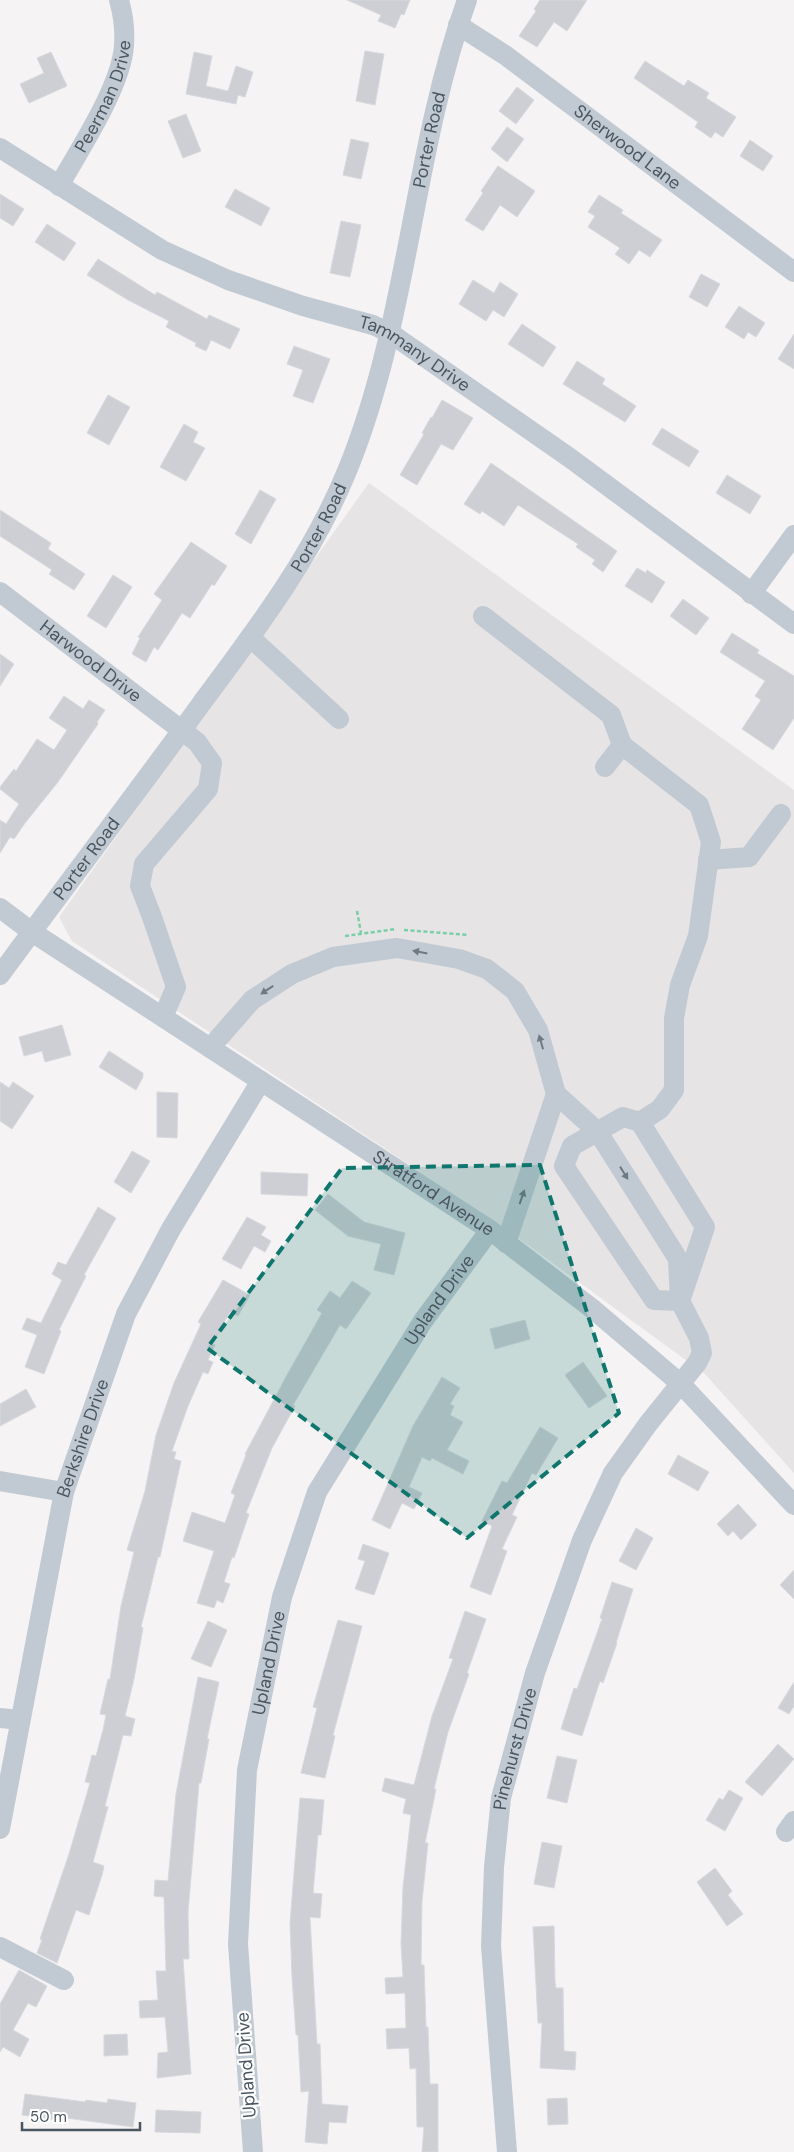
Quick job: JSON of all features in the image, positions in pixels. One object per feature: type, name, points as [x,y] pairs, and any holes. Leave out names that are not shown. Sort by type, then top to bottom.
[{"type":"street","name":"Peerman Drive","points":[[59,186],[113,88],[124,47],[122,10],[119,0]]},
{"type":"street","name":"Porter Road","points":[[0,975],[182,730],[300,565],[347,472],[372,405],[390,333],[414,207],[443,79],[467,0]]},
{"type":"street","name":"Sherwood Lane","points":[[458,25],[505,55],[794,272]]},
{"type":"street","name":"Tammany Drive","points":[[0,148],[162,250],[228,280],[303,306],[373,325],[390,333],[570,458],[794,624]]},
{"type":"street","points":[[752,594],[794,535]]},
{"type":"street","name":"Harwood Drive","points":[[0,592],[182,730],[196,742],[212,764],[208,788],[144,864],[140,886],[176,987],[163,1017]]},
{"type":"street","points":[[483,616],[611,716],[622,745],[699,805],[711,842],[698,936],[680,985],[674,1018],[674,1090],[660,1109],[640,1122]]},
{"type":"street","points":[[250,637],[339,719]]},
{"type":"street","points":[[605,767],[622,745]]},
{"type":"street","points":[[708,860],[748,857],[782,814]]},
{"type":"street","name":"Stratford Avenue","points":[[0,908],[32,932],[490,1230],[594,1310],[681,1384],[794,1505]]},
{"type":"street","points":[[210,1048],[252,1000],[292,974],[333,957],[397,948],[459,959],[487,968],[515,991],[538,1030],[556,1094],[598,1132],[678,1259],[680,1301]]},
{"type":"street","name":"Berkshire Drive","points":[[0,1829],[64,1492],[126,1314],[171,1229],[261,1081]]},
{"type":"street","points":[[506,1243],[556,1094]]},
{"type":"street","points":[[623,1117],[640,1122],[705,1227],[680,1301],[654,1300],[564,1166],[572,1146],[623,1117]]},
{"type":"street","name":"Upland Drive","points":[[253,2152],[238,1954],[239,1924],[248,1770],[282,1597],[317,1492],[423,1321],[490,1230]]},
{"type":"street","name":"Pinehurst Drive","points":[[507,2152],[492,1946],[494,1867],[501,1798],[535,1673],[582,1540],[613,1474],[648,1424],[697,1363],[702,1353],[699,1338],[680,1301]]},
{"type":"street","points":[[0,1481],[64,1492]]},
{"type":"street","points":[[0,1718],[20,1720]]},
{"type":"street","points":[[0,1947],[64,1980]]},
{"type":"highlighted area","points":[[540,1165],[619,1413],[467,1538],[207,1348],[342,1168]]},
{"type":"shaded area","points":[[369,483],[794,790],[794,1473],[705,1374],[506,1229],[72,941],[59,917]]},
{"type":"building","points":[[347,0],[410,0],[404,15],[401,14],[395,28],[378,21],[381,15]]},
{"type":"building","points":[[540,0],[587,0],[567,31],[554,22],[537,47],[519,36],[536,11],[534,9]]},
{"type":"building","points":[[365,51],[384,54],[375,105],[356,101]]},
{"type":"building","points":[[51,52],[67,86],[29,103],[20,84],[44,73],[37,58]]},
{"type":"building","points":[[194,52],[212,56],[206,86],[228,91],[236,66],[253,72],[245,97],[238,95],[236,104],[186,94]]},
{"type":"building","points":[[645,61],[684,86],[688,80],[709,93],[706,98],[736,117],[723,137],[715,132],[711,138],[695,127],[698,122],[634,78]]},
{"type":"building","points":[[517,87],[534,100],[516,124],[499,111]]},
{"type":"building","points":[[186,114],[201,151],[183,158],[168,121]]},
{"type":"building","points":[[507,127],[524,139],[507,162],[491,149]]},
{"type":"building","points":[[351,139],[369,143],[361,179],[343,175]]},
{"type":"building","points":[[750,140],[773,156],[763,171],[740,156]]},
{"type":"building","points":[[498,166],[535,191],[517,217],[500,205],[483,231],[465,220]]},
{"type":"building","points":[[235,189],[270,208],[261,226],[225,207]]},
{"type":"building","points":[[0,194],[24,209],[13,226],[0,218]]},
{"type":"building","points":[[599,195],[623,210],[621,213],[662,240],[650,257],[639,250],[629,264],[615,254],[620,248],[588,227],[595,216],[588,212]]},
{"type":"building","points":[[341,221],[361,225],[350,277],[330,273]]},
{"type":"building","points":[[47,224],[76,243],[64,261],[35,242]]},
{"type":"building","points":[[98,259],[155,295],[157,292],[207,319],[209,315],[240,329],[230,349],[211,340],[206,351],[195,346],[196,343],[166,327],[169,321],[128,300],[87,275]]},
{"type":"building","points":[[701,274],[720,284],[707,307],[689,297]]},
{"type":"building","points":[[473,280],[494,293],[500,282],[518,294],[504,317],[493,310],[486,321],[459,304]]},
{"type":"building","points":[[739,306],[765,323],[756,337],[748,332],[744,339],[725,327]]},
{"type":"building","points":[[522,324],[556,347],[543,367],[508,344]]},
{"type":"building","points":[[794,334],[794,369],[778,359]]},
{"type":"building","points":[[294,346],[330,359],[313,403],[293,396],[303,370],[287,364]]},
{"type":"building","points":[[577,361],[605,379],[602,384],[636,406],[625,422],[563,384]]},
{"type":"building","points":[[108,395],[130,407],[109,445],[87,433]]},
{"type":"building","points":[[442,400],[473,418],[453,450],[441,444],[417,485],[400,475]]},
{"type":"building","points":[[184,424],[198,432],[193,442],[205,448],[186,481],[160,467]]},
{"type":"building","points":[[662,428],[699,451],[689,467],[652,444]]},
{"type":"building","points":[[491,463],[617,551],[603,572],[592,564],[595,560],[576,547],[578,544],[518,505],[504,526],[482,511],[480,514],[464,504]]},
{"type":"building","points":[[727,475],[761,496],[750,514],[716,493]]},
{"type":"building","points":[[260,490],[276,499],[251,544],[235,534]]},
{"type":"building","points":[[0,510],[51,543],[48,549],[85,574],[74,590],[49,574],[52,570],[0,536]]},
{"type":"building","points":[[191,542],[227,566],[214,586],[212,584],[190,618],[182,613],[158,650],[154,647],[146,662],[132,654],[140,638],[138,637],[162,600],[154,594]]},
{"type":"building","points":[[637,568],[646,573],[647,570],[665,582],[652,603],[625,586]]},
{"type":"building","points":[[113,575],[132,587],[106,628],[87,616]]},
{"type":"building","points":[[683,599],[709,618],[696,635],[670,616]]},
{"type":"building","points":[[732,633],[759,650],[757,653],[794,676],[794,718],[773,750],[742,729],[761,700],[755,696],[765,681],[720,652]]},
{"type":"building","points":[[0,654],[14,664],[0,686]]},
{"type":"building","points":[[64,696],[83,709],[89,700],[105,710],[97,722],[98,724],[58,782],[14,839],[10,837],[0,853],[0,820],[6,824],[19,804],[0,787],[14,769],[16,771],[37,739],[54,750],[67,730],[49,718]]},
{"type":"building","points":[[62,1025],[71,1055],[45,1062],[42,1051],[24,1056],[19,1037]]},
{"type":"building","points":[[109,1051],[143,1073],[143,1077],[136,1090],[99,1067]]},
{"type":"building","points":[[0,1082],[9,1088],[13,1082],[34,1096],[12,1129],[0,1121]]},
{"type":"building","points":[[157,1092],[178,1093],[177,1138],[157,1137]]},
{"type":"building","points":[[132,1151],[150,1161],[131,1193],[114,1182]]},
{"type":"building","points":[[261,1172],[308,1174],[307,1196],[261,1194]]},
{"type":"building","points":[[328,1194],[364,1222],[405,1233],[394,1275],[374,1270],[381,1244],[348,1236],[315,1210]]},
{"type":"building","points":[[98,1207],[116,1218],[84,1275],[86,1276],[59,1330],[61,1331],[44,1374],[25,1367],[37,1335],[22,1329],[27,1318],[41,1323],[62,1280],[52,1274],[58,1262],[66,1265]]},
{"type":"building","points":[[247,1217],[266,1227],[261,1235],[271,1241],[265,1252],[254,1246],[241,1269],[222,1259]]},
{"type":"building","points":[[223,1280],[250,1295],[238,1316],[230,1312],[212,1344],[215,1345],[208,1360],[213,1362],[208,1374],[203,1372],[188,1406],[172,1451],[176,1452],[174,1459],[181,1461],[160,1557],[158,1557],[141,1627],[143,1628],[134,1679],[125,1716],[135,1719],[131,1736],[123,1735],[105,1806],[108,1807],[93,1862],[104,1866],[102,1875],[89,1915],[76,1910],[57,1963],[37,1953],[90,1783],[85,1782],[92,1755],[96,1756],[103,1730],[106,1715],[100,1714],[108,1679],[110,1679],[121,1606],[134,1552],[127,1550],[145,1491],[156,1435],[174,1383],[201,1324],[198,1322]]},
{"type":"building","points":[[352,1281],[371,1293],[346,1329],[340,1325],[293,1405],[295,1406],[272,1448],[246,1513],[249,1514],[224,1582],[230,1584],[223,1603],[217,1600],[214,1608],[197,1603],[214,1551],[183,1541],[192,1512],[225,1523],[235,1495],[231,1493],[245,1454],[322,1313],[317,1310],[330,1291],[340,1298]]},
{"type":"building","points":[[525,1320],[530,1339],[495,1349],[490,1329]]},
{"type":"building","points":[[583,1362],[607,1396],[589,1408],[565,1375]]},
{"type":"building","points":[[442,1377],[460,1388],[450,1404],[454,1406],[450,1415],[463,1422],[447,1450],[469,1461],[463,1474],[432,1458],[430,1461],[422,1457],[409,1487],[422,1493],[414,1509],[402,1503],[390,1529],[372,1520],[413,1426]]},
{"type":"building","points":[[26,1389],[36,1407],[0,1426],[0,1404]]},
{"type":"building","points":[[540,1427],[558,1438],[536,1475],[532,1473],[512,1515],[517,1517],[502,1549],[507,1551],[491,1595],[470,1587],[492,1526],[482,1521],[502,1481],[507,1483]]},
{"type":"building","points":[[678,1455],[709,1472],[698,1491],[668,1474]]},
{"type":"building","points":[[738,1504],[757,1525],[741,1540],[733,1531],[728,1536],[717,1524]]},
{"type":"building","points":[[636,1528],[653,1538],[636,1570],[619,1561]]},
{"type":"building","points":[[363,1544],[389,1553],[374,1595],[355,1589],[365,1561],[358,1559]]},
{"type":"building","points":[[794,1570],[794,1599],[780,1585]]},
{"type":"building","points":[[612,1582],[633,1589],[617,1643],[603,1683],[600,1681],[582,1736],[561,1729],[574,1688],[577,1689],[602,1619],[600,1618]]},
{"type":"building","points":[[465,1611],[486,1619],[448,1732],[434,1789],[436,1789],[425,1843],[428,1843],[422,1901],[421,1965],[424,1965],[430,2084],[438,2084],[438,2152],[422,2152],[424,2127],[417,2127],[416,2068],[410,2069],[409,2048],[387,2049],[386,2029],[406,2028],[405,1993],[386,1994],[385,1978],[403,1977],[401,1944],[403,1887],[411,1815],[403,1813],[406,1799],[382,1791],[385,1778],[414,1785],[432,1716],[453,1659],[449,1658]]},
{"type":"building","points":[[338,1620],[362,1626],[333,1735],[335,1736],[325,1778],[301,1773],[317,1708],[313,1707]]},
{"type":"building","points":[[208,1621],[227,1630],[211,1667],[191,1659]]},
{"type":"building","points":[[198,1677],[219,1682],[207,1739],[209,1739],[201,1783],[199,1783],[188,1912],[189,1959],[183,1959],[191,2074],[157,2078],[158,2053],[168,2052],[165,2017],[140,2018],[139,2001],[158,2000],[156,1971],[166,1971],[164,1897],[154,1896],[155,1880],[168,1881],[176,1794]]},
{"type":"building","points":[[794,1682],[794,1706],[789,1714],[778,1708]]},
{"type":"building","points":[[778,1744],[794,1759],[762,1796],[745,1782]]},
{"type":"building","points":[[557,1756],[577,1760],[567,1803],[547,1798]]},
{"type":"building","points":[[729,1790],[743,1798],[725,1831],[706,1820],[719,1798],[723,1800]]},
{"type":"building","points":[[300,1798],[324,1800],[321,1835],[318,1835],[313,1893],[322,1894],[320,1918],[310,1917],[317,2044],[320,2044],[322,2104],[348,2106],[346,2123],[329,2122],[327,2144],[305,2142],[309,2091],[301,2092],[298,2035],[296,2035],[290,1923]]},
{"type":"building","points":[[542,1842],[562,1846],[554,1888],[534,1884]]},
{"type":"building","points":[[715,1868],[732,1891],[728,1895],[743,1914],[727,1926],[697,1882]]},
{"type":"building","points":[[554,1926],[555,1982],[556,1988],[563,1988],[564,2051],[576,2052],[575,2070],[540,2068],[542,2023],[538,2023],[533,1927]]},
{"type":"building","points":[[19,1970],[47,1986],[36,2007],[28,2003],[13,2030],[29,2039],[20,2057],[3,2047],[0,2052],[0,2004]]},
{"type":"building","points":[[127,2034],[128,2055],[104,2056],[104,2035]]},
{"type":"building","points":[[25,2094],[85,2102],[86,2100],[107,2103],[108,2099],[136,2103],[133,2127],[66,2118],[65,2121],[22,2115]]},
{"type":"building","points":[[567,2098],[568,2124],[548,2125],[547,2099]]},
{"type":"building","points":[[156,2110],[201,2112],[200,2133],[155,2132]]}]
